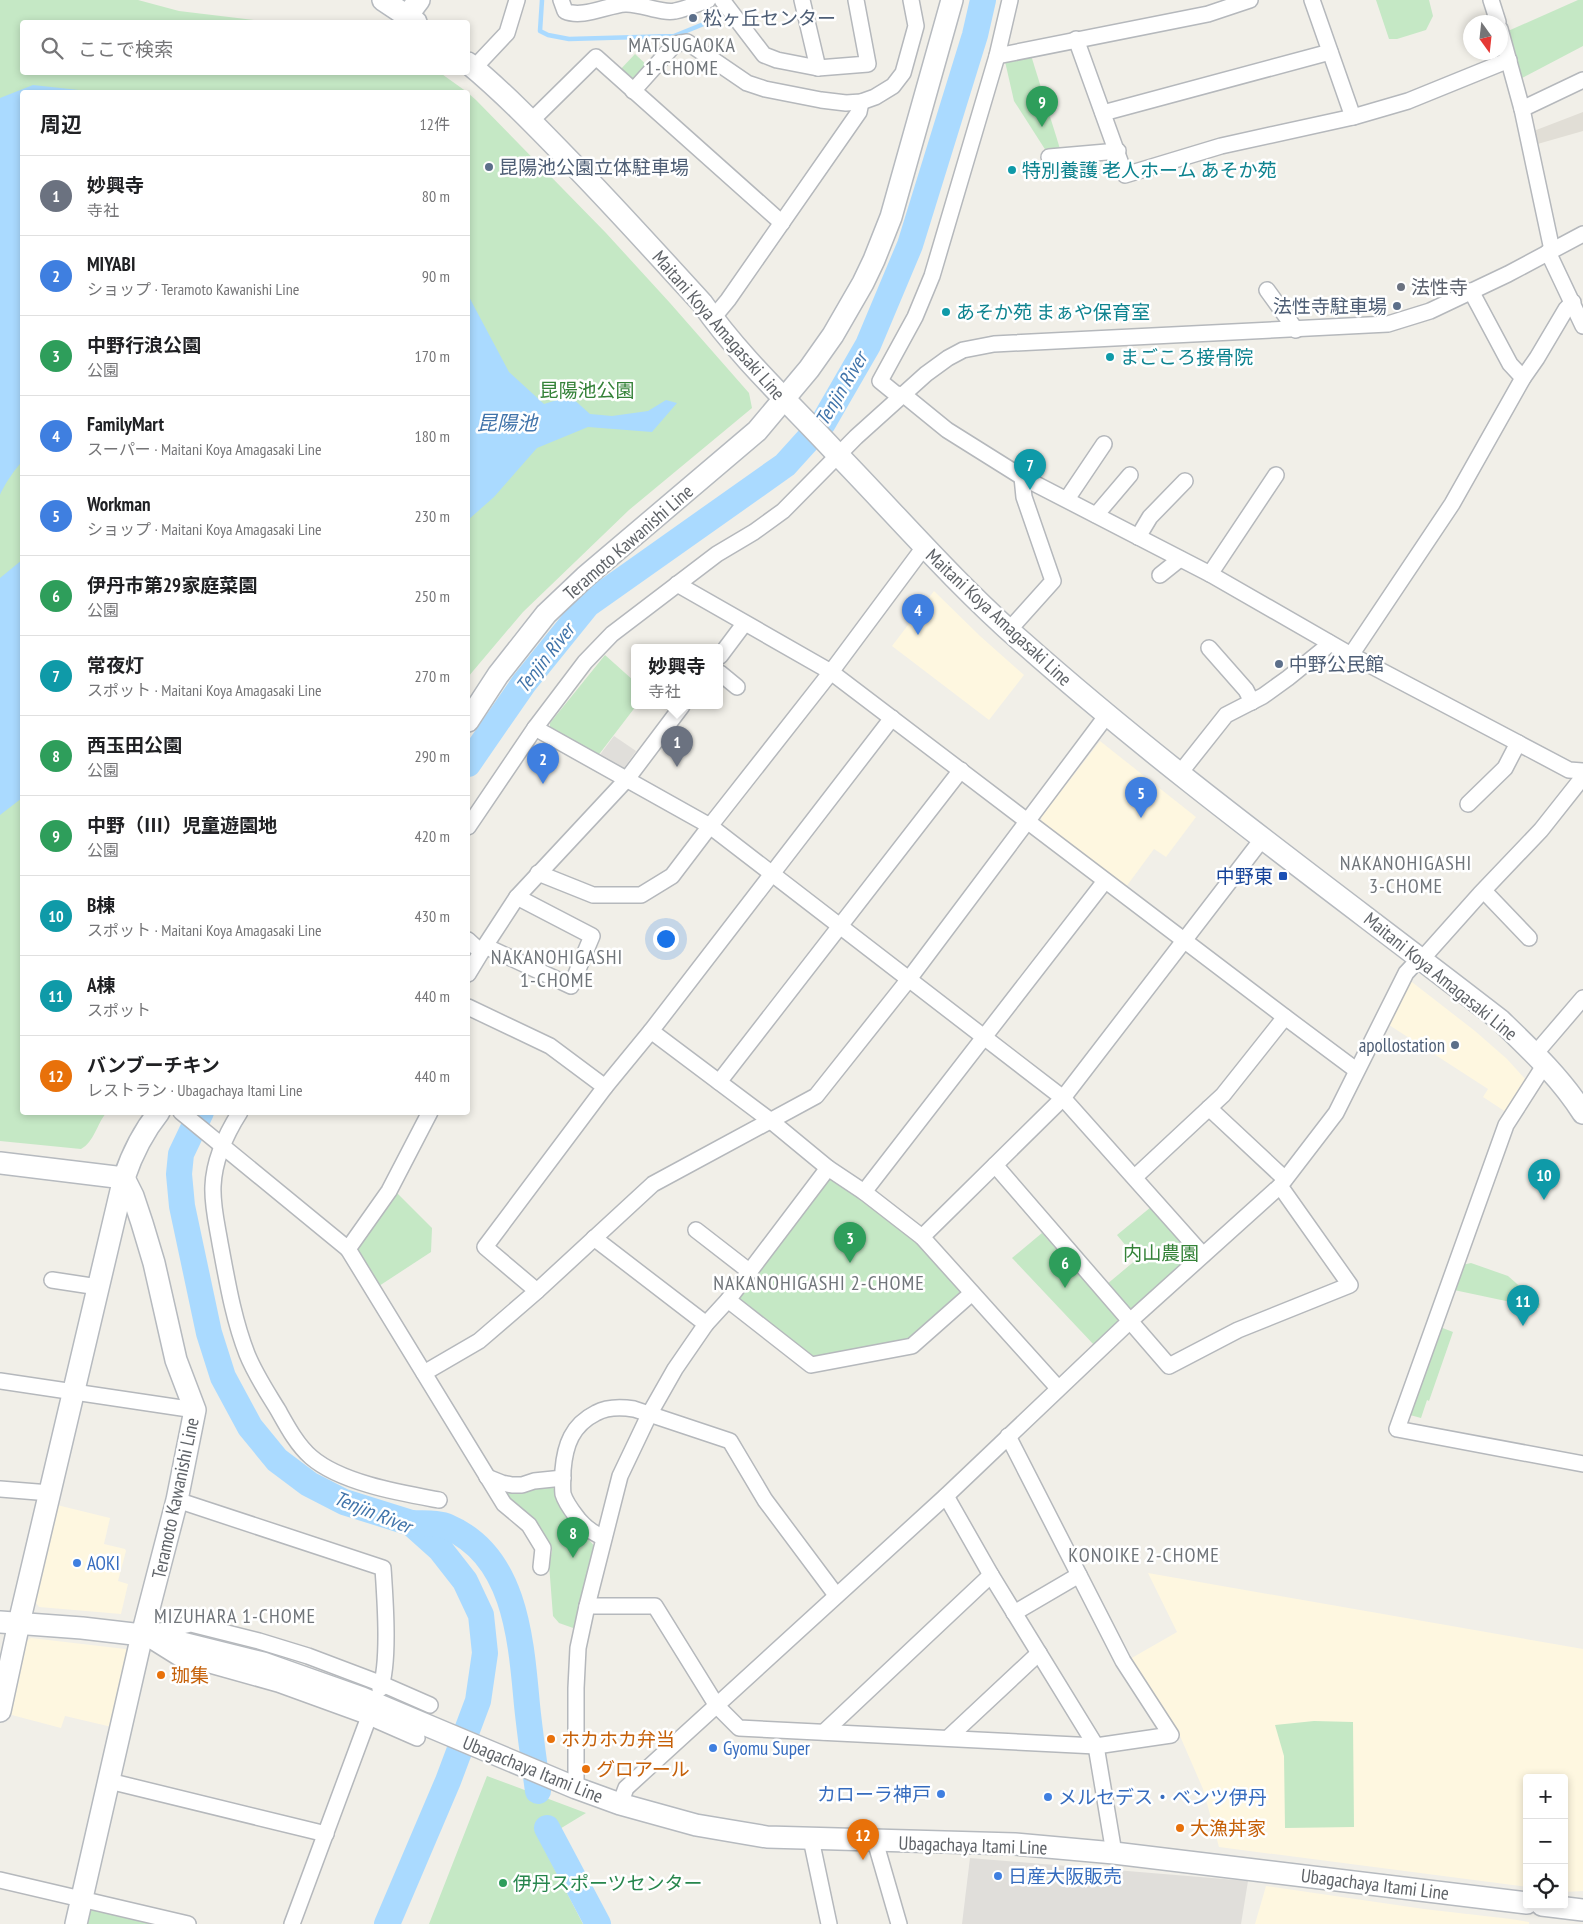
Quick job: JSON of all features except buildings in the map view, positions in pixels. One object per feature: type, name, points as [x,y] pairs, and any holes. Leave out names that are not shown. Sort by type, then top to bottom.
[{"type":"main road","points":[[383,0],[414,13]]},
{"type":"main road","name":"Teramoto Kawanishi Line","points":[[470,718],[498,675],[546,614],[585,577],[790,405],[809,369],[833,335],[863,283],[880,246],[891,217],[952,0]]},
{"type":"main road","name":"Maitani Koya Amagasaki Line","points":[[471,66],[531,121],[702,303],[790,405],[924,547],[1009,630],[1107,716],[1500,1020],[1540,1059],[1583,1113]]},
{"type":"main road","points":[[0,1712],[9,1623],[50,1492],[124,1178],[130,1159],[142,1136],[157,1115]]},
{"type":"main road","points":[[0,1163],[124,1178]]},
{"type":"main road","name":"Teramoto Kawanishi Line","points":[[76,1924],[142,1635],[177,1500],[195,1410],[176,1360],[154,1263],[133,1196],[124,1178]]},
{"type":"main road","name":"Ubagachaya Itami Line","points":[[9,1623],[82,1628],[142,1635],[264,1663],[309,1678],[576,1788],[620,1804],[696,1825],[767,1837],[1016,1844],[1114,1853],[1523,1903]]},
{"type":"main road","points":[[1568,1908],[1583,1910]]},
{"type":"street","points":[[471,66],[517,22],[517,0]]},
{"type":"street","points":[[562,0],[565,12],[568,13],[588,12],[618,4],[673,12],[708,0]]},
{"type":"street","points":[[722,0],[764,55],[777,60],[818,68],[868,64],[856,0]]},
{"type":"street","points":[[802,0],[818,68]]},
{"type":"street","points":[[633,90],[675,44],[686,42],[747,83],[765,89],[821,100],[846,103],[861,102],[875,97],[893,86],[903,73],[916,26],[911,0]]},
{"type":"street","points":[[1010,0],[997,56],[932,276],[915,316],[880,381],[896,394],[904,395],[947,430],[1022,477],[1210,574],[1351,655],[1568,770],[1583,771]]},
{"type":"street","points":[[997,56],[1076,40],[1206,7],[1250,0]]},
{"type":"street","points":[[1312,0],[1353,117]]},
{"type":"street","points":[[1491,0],[1496,15]]},
{"type":"street","points":[[1076,40],[1125,175],[1221,146],[1353,117],[1408,101],[1509,60]]},
{"type":"street","points":[[1103,113],[1330,52]]},
{"type":"street","points":[[1508,57],[1522,109],[1550,251],[1583,326]]},
{"type":"street","points":[[531,121],[596,58],[782,223]]},
{"type":"street","points":[[1522,109],[1583,80]]},
{"type":"street","points":[[713,318],[859,112],[861,102]]},
{"type":"street","points":[[1049,157],[1118,152]]},
{"type":"street","points":[[470,824],[535,728],[585,662],[612,634],[717,554],[754,532],[783,511],[835,451],[856,437],[926,374],[963,350],[978,346],[1388,324],[1430,312],[1508,274],[1583,234]]},
{"type":"street","points":[[1267,290],[1296,330]]},
{"type":"street","points":[[1470,291],[1510,364],[1523,378]]},
{"type":"street","points":[[1351,655],[1452,504],[1523,378],[1538,358],[1572,302]]},
{"type":"street","points":[[1067,499],[1104,444]]},
{"type":"street","points":[[1096,515],[1130,475]]},
{"type":"street","points":[[1210,574],[1276,475]]},
{"type":"street","points":[[1009,630],[1053,581],[1024,497],[1022,477]]},
{"type":"street","points":[[1138,537],[1150,518],[1185,481]]},
{"type":"street","points":[[538,874],[593,895],[641,895],[672,876],[831,672],[924,547]]},
{"type":"street","points":[[1160,575],[1180,559]]},
{"type":"street","points":[[677,584],[831,672],[1356,1070]]},
{"type":"street","points":[[723,652],[744,624]]},
{"type":"street","points":[[1180,773],[1226,715],[1252,702],[1288,678],[1325,648],[1328,642]]},
{"type":"street","points":[[1209,648],[1246,690],[1252,702]]},
{"type":"street","points":[[723,675],[737,687]]},
{"type":"street","points":[[470,971],[517,897],[627,779],[680,709]]},
{"type":"street","points":[[424,1373],[479,1340],[537,1291],[653,1184],[816,1096],[909,979],[1107,716]]},
{"type":"street","points":[[537,1291],[485,1247],[605,1087],[651,1031],[892,718]]},
{"type":"street","points":[[535,728],[710,826],[1063,1098],[1203,1255]]},
{"type":"street","points":[[1468,804],[1504,768],[1518,743]]},
{"type":"street","points":[[719,1082],[960,770]]},
{"type":"street","points":[[620,1804],[626,1788],[946,1496],[1058,1388],[1282,1182],[1336,1113],[1406,973],[1541,830],[1583,776]]},
{"type":"street","points":[[922,1237],[1063,1098],[1263,838]]},
{"type":"street","points":[[864,1192],[1105,881]]},
{"type":"street","points":[[1484,891],[1529,938]]},
{"type":"street","points":[[470,941],[483,949],[571,986],[592,936],[517,897]]},
{"type":"street","points":[[1583,998],[1540,1059],[1506,1125],[1397,1429],[1583,1464]]},
{"type":"street","points":[[470,1008],[550,1046],[605,1087]]},
{"type":"street","points":[[1135,1177],[1223,1095],[1285,1017]]},
{"type":"street","points":[[651,1031],[770,1121],[828,1168],[864,1192],[922,1237],[1058,1388]]},
{"type":"street","points":[[995,1166],[1169,1366],[1238,1330],[1350,1285],[1282,1182],[1209,1108]]},
{"type":"street","points":[[184,1115],[348,1249],[504,1504],[529,1525],[543,1548],[541,1567]]},
{"type":"street","points":[[238,1115],[219,1145],[212,1188],[231,1300],[247,1354],[288,1428],[311,1457],[352,1479],[439,1500]]},
{"type":"street","points":[[348,1249],[389,1191],[428,1115]]},
{"type":"street","points":[[576,1788],[578,1648],[620,1476],[650,1413],[675,1369],[706,1324],[728,1300],[828,1168]]},
{"type":"street","points":[[696,1230],[745,1268],[751,1270]]},
{"type":"street","points":[[594,1238],[706,1324]]},
{"type":"street","points":[[52,1280],[98,1287]]},
{"type":"street","points":[[728,1300],[810,1365],[912,1346],[972,1293]]},
{"type":"street","points":[[0,1381],[195,1410]]},
{"type":"street","points":[[604,1537],[595,1534],[572,1512],[563,1492],[567,1445],[578,1426],[596,1412],[634,1408],[730,1442],[765,1500],[836,1595]]},
{"type":"street","points":[[587,1606],[655,1606],[717,1706],[739,1728],[1096,1746],[1171,1735],[1123,1661],[1008,1436]]},
{"type":"street","points":[[487,1477],[502,1484],[512,1485],[534,1480],[563,1478]]},
{"type":"street","points":[[0,1489],[50,1492]]},
{"type":"street","points":[[946,1496],[991,1575],[1096,1746],[1114,1853]]},
{"type":"street","points":[[177,1500],[383,1568],[385,1601],[384,1665],[381,1686]]},
{"type":"street","points":[[824,1732],[991,1575]]},
{"type":"street","points":[[1014,1613],[1079,1575]]},
{"type":"street","points":[[142,1635],[191,1624],[308,1656],[430,1705]]},
{"type":"street","points":[[142,1635],[182,1660],[210,1665],[278,1684],[370,1716],[417,1738]]},
{"type":"street","points":[[948,1738],[1039,1653]]},
{"type":"street","points":[[292,1924],[370,1716]]},
{"type":"street","points":[[109,1781],[326,1834]]},
{"type":"street","points":[[812,1839],[829,1924]]},
{"type":"street","points":[[876,1841],[899,1924]]},
{"type":"street","points":[[0,1880],[180,1923]]},
{"type":"shaded area","points":[[1583,112],[1583,131],[1534,145],[1531,132]]},
{"type":"shaded area","points":[[934,591],[980,636],[1024,675],[989,720],[892,646]]},
{"type":"shaded area","points":[[614,736],[636,751],[624,768],[621,769],[599,756]]},
{"type":"shaded area","points":[[1100,741],[1196,817],[1166,857],[1154,849],[1126,887],[1042,824],[1041,817]]},
{"type":"shaded area","name":"apollostation","points":[[1408,979],[1475,1031],[1507,1059],[1527,1081],[1506,1112],[1483,1097],[1488,1089],[1386,1023]]},
{"type":"shaded area","points":[[57,1505],[110,1518],[104,1544],[125,1549],[126,1551],[118,1581],[128,1584],[121,1614],[39,1607],[34,1600]]},
{"type":"shaded area","points":[[1148,1573],[1583,1649],[1583,1891],[1568,1892],[1568,1774],[1523,1774],[1523,1886],[1219,1847],[1203,1789],[1180,1736],[1130,1659],[1177,1632]]},
{"type":"shaded area","points":[[31,1638],[134,1650],[116,1728],[65,1716],[61,1728],[8,1714],[26,1641]]},
{"type":"shaded area","points":[[970,1858],[1248,1881],[1241,1924],[962,1924]]},
{"type":"shaded area","points":[[1266,1886],[1424,1909],[1511,1919],[1529,1922],[1529,1924],[1255,1924]]},
{"type":"green space","points":[[0,0],[138,0],[179,11],[254,20],[20,20],[20,75],[443,75],[464,90],[20,90],[20,1115],[104,1115],[89,1142],[81,1149],[0,1141]]},
{"type":"green space","points":[[1376,0],[1429,0],[1433,16],[1426,30],[1397,39],[1389,39]]},
{"type":"green space","points":[[1578,0],[1583,0],[1583,46],[1522,78],[1508,31]]},
{"type":"green space","points":[[1030,52],[1061,152],[1048,154],[1014,101],[1004,57]]},
{"type":"green space","points":[[635,54],[650,68],[637,83],[619,71]]},
{"type":"green space","name":"昆陽池公園","points":[[470,95],[606,233],[670,303],[749,393],[752,408],[629,510],[523,612],[470,675]]},
{"type":"green space","points":[[605,655],[631,678],[631,709],[634,709],[597,757],[550,731],[550,723]]},
{"type":"green space","points":[[831,1177],[916,1238],[959,1287],[959,1294],[908,1342],[815,1358],[808,1357],[738,1303],[736,1296],[827,1178]]},
{"type":"green space","points":[[393,1193],[397,1193],[432,1228],[431,1252],[379,1286],[354,1253]]},
{"type":"green space","name":"内山農園","points":[[1151,1207],[1191,1252],[1190,1259],[1134,1309],[1126,1310],[1106,1285],[1137,1259],[1117,1235]]},
{"type":"green space","points":[[1042,1233],[1117,1317],[1118,1325],[1095,1346],[1012,1258]]},
{"type":"green space","points":[[1471,1263],[1508,1276],[1540,1304],[1539,1308],[1454,1290],[1462,1265]]},
{"type":"green space","points":[[1440,1327],[1453,1332],[1429,1401],[1427,1400],[1421,1418],[1410,1415]]},
{"type":"green space","points":[[549,1484],[557,1493],[564,1512],[570,1521],[597,1550],[576,1629],[559,1623],[553,1616],[549,1564],[552,1551],[536,1521],[514,1505],[506,1493],[518,1493]]},
{"type":"green space","points":[[1314,1721],[1353,1722],[1354,1827],[1285,1828],[1284,1756],[1275,1725]]},
{"type":"green space","name":"伊丹スポーツセンター","points":[[487,1776],[586,1813],[540,1841],[583,1924],[429,1924]]},
{"type":"green space","points":[[93,1908],[171,1924],[83,1924],[86,1911]]},
{"type":"water","points":[[33,85],[79,90],[20,90]]},
{"type":"water","points":[[20,90],[20,464],[0,495],[0,98]]},
{"type":"water","name":"昆陽池","points":[[470,299],[509,372],[544,404],[570,396],[590,414],[612,416],[648,411],[666,400],[677,403],[652,432],[588,427],[537,448],[494,497],[470,518]]},
{"type":"water","points":[[20,562],[20,800],[0,815],[0,578]]},
{"type":"waterway","points":[[542,0],[540,31],[548,35],[569,39],[674,36],[716,19],[727,10]]},
{"type":"waterway","name":"Tenjin River","points":[[470,761],[524,683],[587,605],[785,465],[823,423],[868,345],[910,245],[975,35],[983,0]]},
{"type":"waterway","name":"Tenjin River","points":[[200,1115],[181,1154],[179,1174],[182,1206],[209,1333],[223,1377],[250,1427],[277,1460],[309,1484],[344,1502],[411,1523],[440,1549],[465,1581],[481,1615],[485,1653],[478,1701],[448,1781],[387,1924]]},
{"type":"waterway","points":[[411,1523],[444,1525],[471,1540],[488,1558],[501,1579],[511,1603],[522,1654],[529,1727],[538,1791]]},
{"type":"waterway","points":[[547,1828],[598,1924]]},
{"type":"place","name":"松ヶ丘センター","points":[[693,18]]},
{"type":"place","name":"中野（Ⅲ）児童遊園地","points":[[1042,127]]},
{"type":"place","name":"昆陽池公園立体駐車場","points":[[489,167]]},
{"type":"place","name":"特別養護 老人ホーム あそか苑","points":[[1012,170]]},
{"type":"place","name":"法性寺","points":[[1401,287]]},
{"type":"place","name":"法性寺駐車場","points":[[1397,306]]},
{"type":"place","name":"あそか苑 まぁや保育室","points":[[946,312]]},
{"type":"place","name":"まごころ接骨院","points":[[1110,357]]},
{"type":"place","name":"常夜灯","points":[[1030,490]]},
{"type":"place","name":"FamilyMart","points":[[918,635]]},
{"type":"place","name":"中野公民館","points":[[1279,664]]},
{"type":"place","name":"妙興寺","points":[[677,767]]},
{"type":"place","name":"MIYABI","points":[[543,784]]},
{"type":"place","name":"Workman","points":[[1141,818]]},
{"type":"place","name":"中野東","points":[[1283,876]]},
{"type":"place","name":"apollostation","points":[[1455,1045]]},
{"type":"place","name":"B棟","points":[[1544,1200]]},
{"type":"place","name":"中野行浪公園","points":[[850,1263]]},
{"type":"place","name":"伊丹市第29家庭菜園","points":[[1065,1288]]},
{"type":"place","name":"A棟","points":[[1523,1326]]},
{"type":"place","name":"西玉田公園","points":[[573,1558]]},
{"type":"place","name":"AOKI","points":[[77,1563]]},
{"type":"place","name":"珈集","points":[[161,1675]]},
{"type":"place","name":"ホカホカ弁当","points":[[551,1739]]},
{"type":"place","name":"Gyomu Super","points":[[713,1748]]},
{"type":"place","name":"グロアール","points":[[586,1769]]},
{"type":"place","name":"カローラ神戸","points":[[941,1794]]},
{"type":"place","name":"メルセデス・ベンツ伊丹","points":[[1048,1797]]},
{"type":"place","name":"大漁丼家","points":[[1180,1828]]},
{"type":"place","name":"バンブーチキン","points":[[863,1860]]},
{"type":"place","name":"日産大阪販売","points":[[998,1876]]},
{"type":"place","name":"伊丹スポーツセンター","points":[[503,1883]]},
{"type":"district","name":"MATSUGAOKA 1-CHOME","points":[[682,56]]},
{"type":"district","name":"NAKANOHIGASHI 3-CHOME","points":[[1406,874]]},
{"type":"district","name":"NAKANOHIGASHI 1-CHOME","points":[[557,968]]},
{"type":"district","name":"NAKANOHIGASHI 2-CHOME","points":[[819,1283]]},
{"type":"district","name":"KONOIKE 2-CHOME","points":[[1144,1555]]},
{"type":"district","name":"MIZUHARA 1-CHOME","points":[[235,1616]]}]
